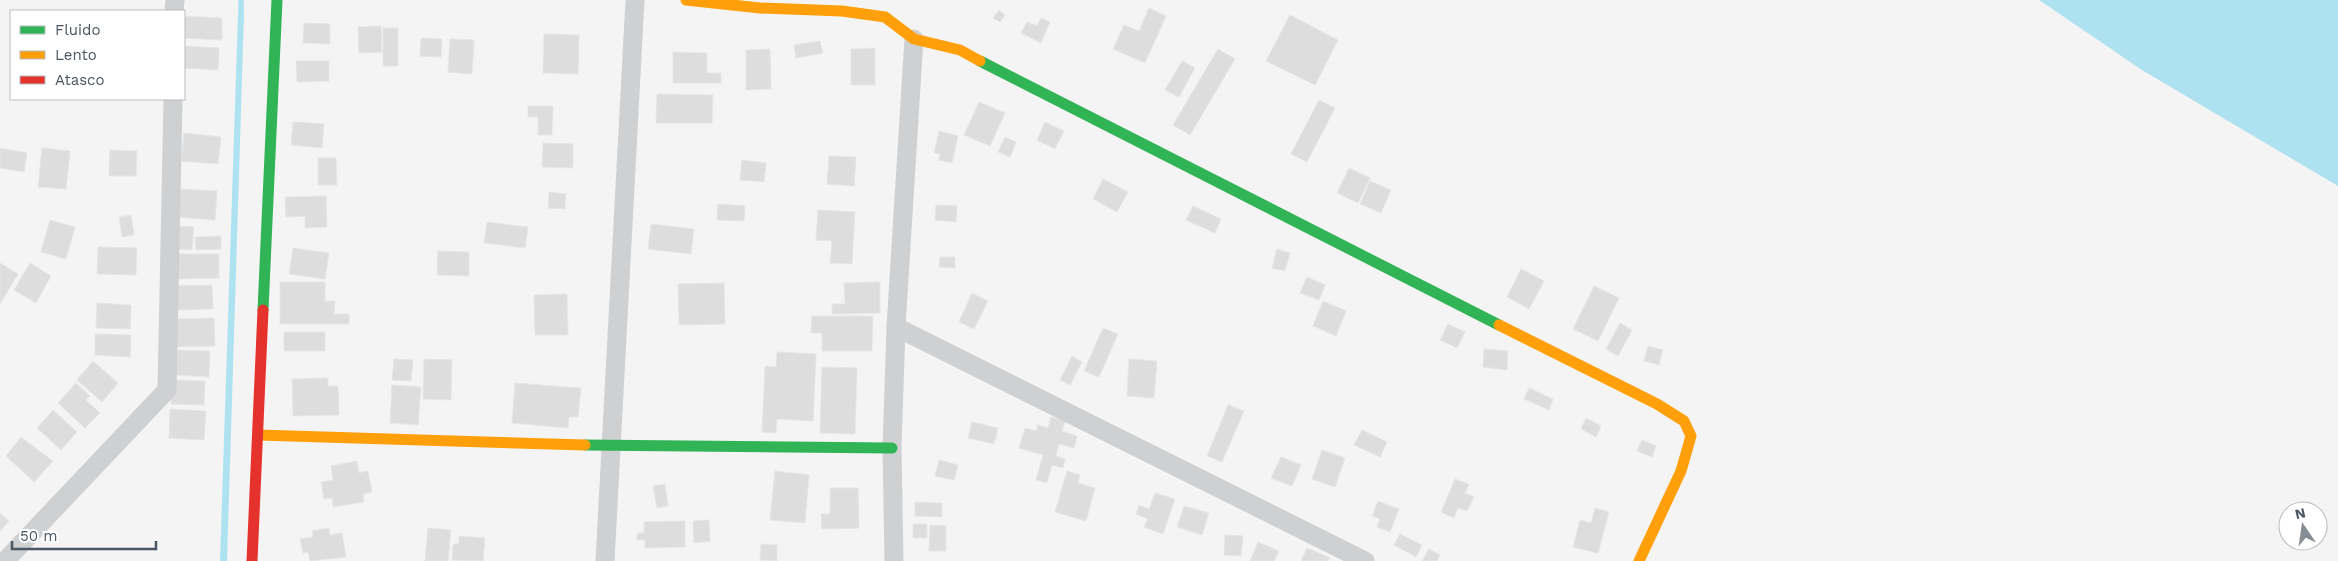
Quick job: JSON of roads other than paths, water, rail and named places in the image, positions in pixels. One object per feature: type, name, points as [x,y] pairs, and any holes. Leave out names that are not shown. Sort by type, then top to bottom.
[{"type":"street","points":[[252,561],[277,0]]},
{"type":"street","points":[[605,561],[635,0]]},
{"type":"street","points":[[686,0],[760,8],[842,11],[885,18],[914,39],[960,50],[1350,250],[1657,404],[1684,421],[1691,436],[1681,471],[1639,561]]},
{"type":"street","points":[[894,561],[892,448],[896,327],[914,39]]},
{"type":"street","points":[[5,561],[167,390],[173,100]]},
{"type":"street","points":[[896,327],[1365,561]]},
{"type":"street","points":[[258,436],[611,446],[892,448]]},
{"type":"water","points":[[2039,0],[2338,0],[2338,186],[2142,70]]},
{"type":"water","points":[[238,14],[244,14],[227,561],[220,561]]},
{"type":"waterway","points":[[241,0],[241,22]]}]
